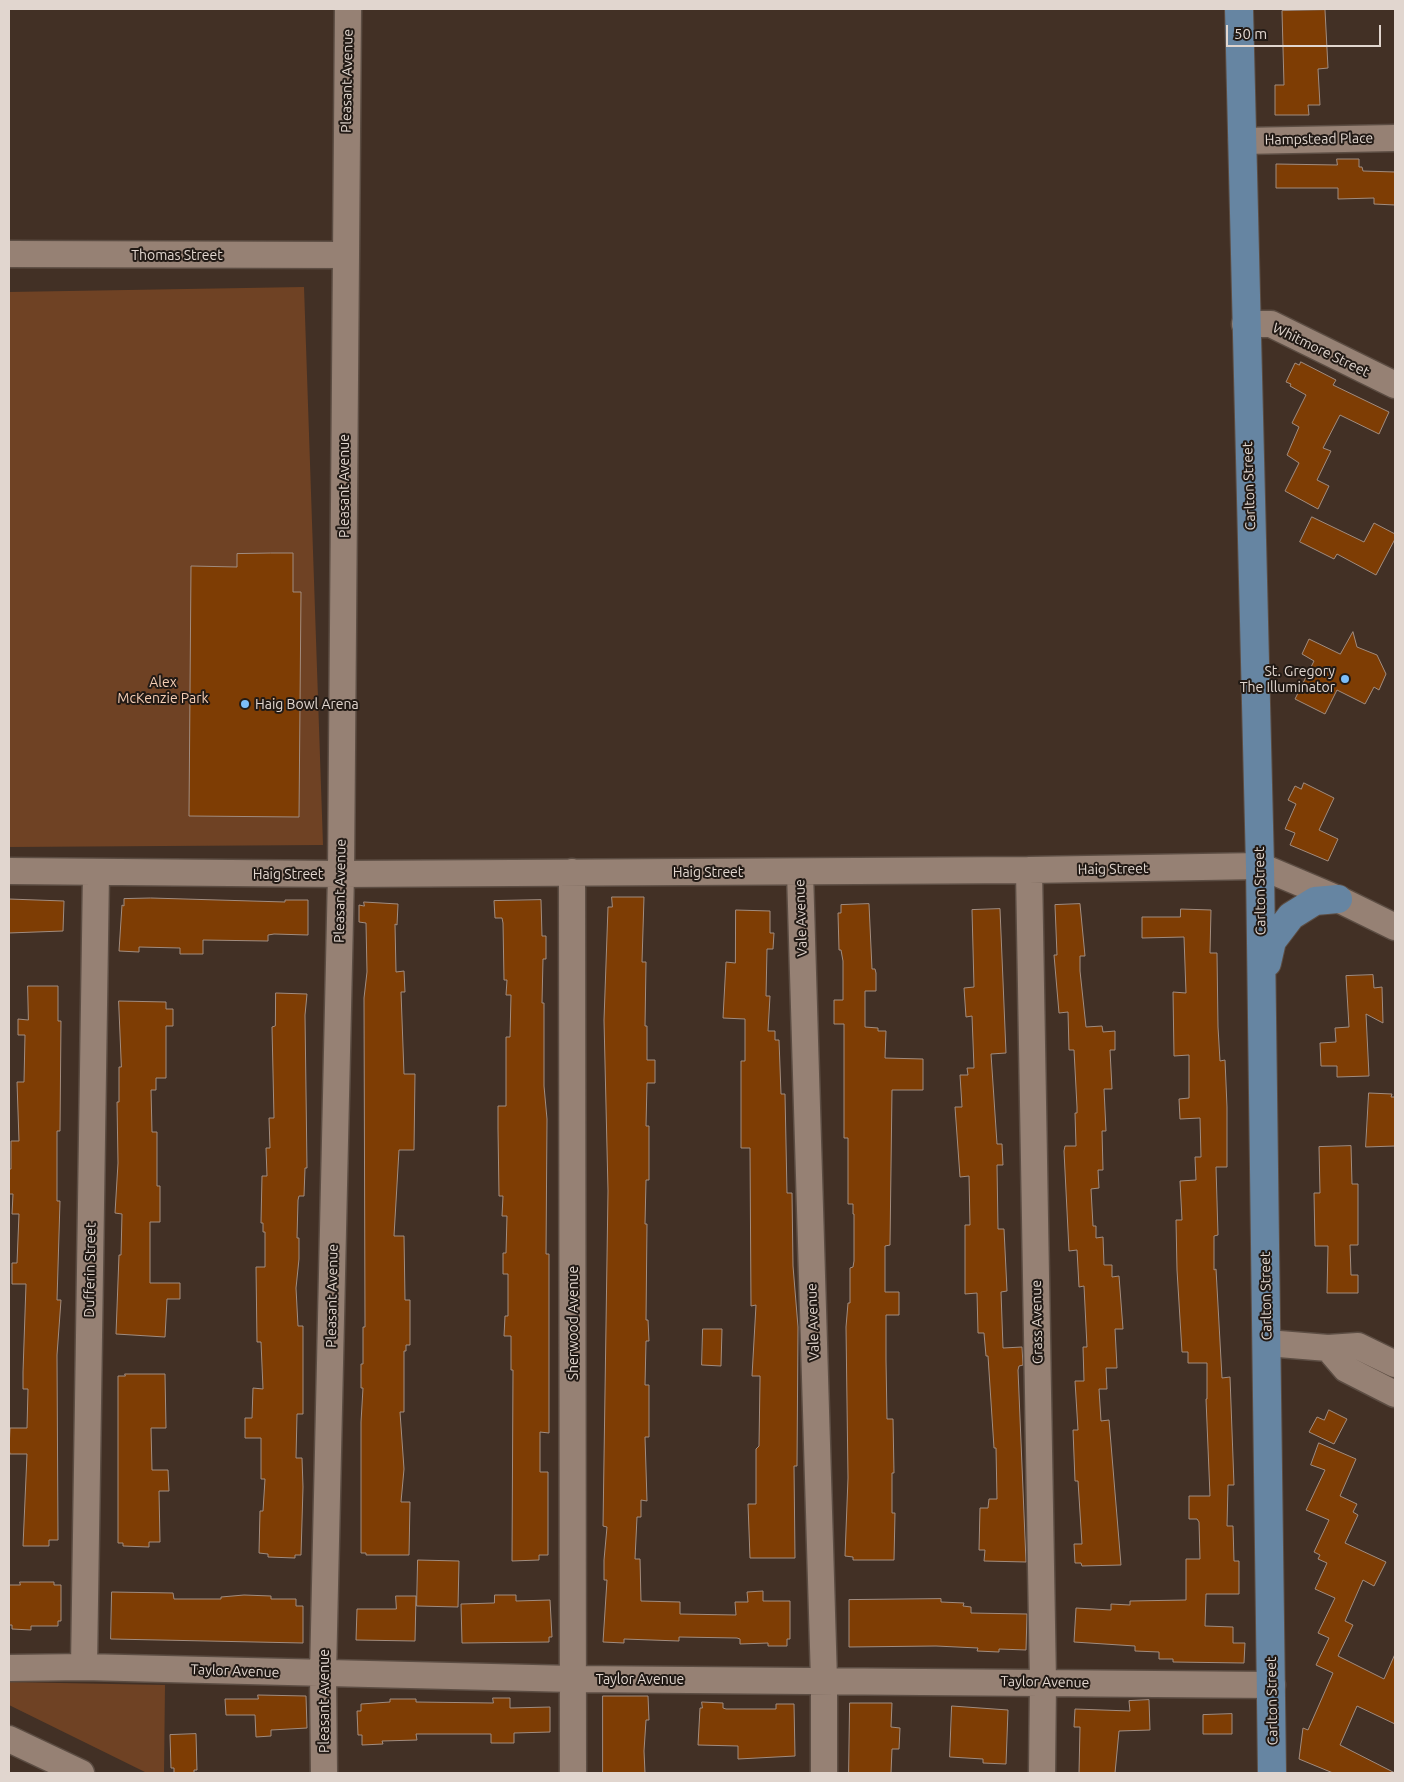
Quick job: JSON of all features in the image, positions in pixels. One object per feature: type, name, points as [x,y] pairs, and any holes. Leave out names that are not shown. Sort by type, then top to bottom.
[{"type":"main road","name":"Carlton Street","points":[[1239,9],[1245,324],[1260,866],[1272,1773]]},
{"type":"main road","points":[[1261,987],[1272,941],[1291,916],[1315,901],[1338,899]]},
{"type":"street","name":"Pleasant Avenue","points":[[324,1773],[324,1674],[341,874],[348,9]]},
{"type":"street","name":"Hampstead Place","points":[[1242,141],[1395,138]]},
{"type":"street","name":"Thomas Street","points":[[9,254],[346,255]]},
{"type":"street","name":"Whitmore Street","points":[[1245,324],[1271,324],[1395,385]]},
{"type":"street","name":"Haig Street","points":[[9,872],[341,874],[800,872],[1260,866],[1338,899],[1395,927]]},
{"type":"street","name":"Grass Avenue","points":[[1029,870],[1043,1682],[1042,1773]]},
{"type":"street","name":"Dufferin Street","points":[[84,1667],[96,872]]},
{"type":"street","name":"Sherwood Avenue","points":[[572,872],[573,1773]]},
{"type":"street","name":"Vale Avenue","points":[[800,872],[824,1680],[824,1773]]},
{"type":"street","points":[[1267,1343],[1328,1348],[1358,1346],[1395,1364]]},
{"type":"street","points":[[1328,1348],[1346,1369],[1395,1394]]},
{"type":"street","name":"Taylor Avenue","points":[[9,1668],[84,1667],[324,1674],[573,1678],[1272,1685]]},
{"type":"street","points":[[9,1739],[55,1767],[81,1773]]},
{"type":"green space","name":"Alex McKenzie Park","points":[[304,287],[323,845],[9,847],[9,292]]},
{"type":"green space","points":[[9,1682],[165,1685],[164,1773],[147,1773],[9,1705]]},
{"type":"building","points":[[1325,10],[1328,68],[1318,69],[1320,105],[1308,105],[1309,115],[1275,115],[1275,85],[1284,85],[1282,11]]},
{"type":"building","points":[[1337,159],[1359,159],[1359,167],[1362,167],[1363,171],[1395,172],[1395,205],[1374,204],[1374,198],[1338,199],[1338,188],[1276,188],[1276,164],[1337,165]]},
{"type":"building","points":[[1301,362],[1336,380],[1333,385],[1389,412],[1379,434],[1340,415],[1323,448],[1331,451],[1317,480],[1329,486],[1318,509],[1285,491],[1299,463],[1287,455],[1299,427],[1292,423],[1306,395],[1286,382],[1295,363],[1299,365]]},
{"type":"building","points":[[1312,517],[1364,542],[1374,523],[1395,534],[1395,539],[1376,575],[1337,554],[1334,559],[1300,542]]},
{"type":"building","name":"Haig Bowl Arena","points":[[293,553],[293,592],[301,592],[299,817],[189,816],[191,566],[237,567],[237,554]]},
{"type":"building","name":"St. Gregory The Illuminator","points":[[1353,632],[1357,647],[1377,655],[1386,674],[1379,690],[1374,687],[1365,704],[1337,690],[1325,714],[1295,699],[1314,661],[1302,654],[1309,639],[1340,654]]},
{"type":"building","points":[[1304,783],[1334,798],[1319,830],[1338,839],[1328,861],[1290,845],[1295,833],[1285,829],[1296,804],[1288,800],[1295,786],[1301,789]]},
{"type":"building","points":[[612,897],[644,897],[642,962],[646,962],[645,1026],[647,1026],[647,1060],[655,1060],[655,1083],[647,1083],[646,1126],[649,1126],[649,1180],[646,1180],[645,1224],[647,1224],[646,1320],[648,1320],[649,1341],[646,1341],[645,1385],[649,1385],[649,1437],[645,1437],[647,1501],[641,1500],[641,1517],[637,1517],[635,1559],[640,1559],[641,1601],[680,1602],[680,1614],[736,1615],[735,1602],[748,1602],[747,1592],[763,1591],[763,1601],[790,1601],[790,1639],[787,1639],[787,1646],[768,1646],[768,1643],[740,1644],[740,1639],[737,1638],[679,1637],[679,1641],[624,1639],[624,1643],[603,1642],[607,1580],[604,1580],[604,1560],[607,1527],[603,1526],[608,1191],[604,1020],[608,907],[612,907]]},
{"type":"building","points":[[151,898],[285,902],[285,900],[308,900],[308,935],[274,934],[268,935],[268,941],[203,940],[203,954],[180,954],[180,948],[139,947],[139,952],[119,951],[124,899]]},
{"type":"building","points":[[9,899],[64,901],[63,931],[9,933]]},
{"type":"building","points":[[541,900],[542,936],[546,936],[546,959],[543,959],[542,1003],[544,1003],[544,1086],[547,1119],[546,1254],[549,1254],[549,1433],[540,1432],[540,1472],[548,1472],[548,1555],[539,1555],[539,1560],[512,1561],[513,1370],[511,1370],[511,1336],[504,1336],[505,1316],[508,1316],[508,1274],[503,1274],[503,1253],[506,1253],[507,1216],[502,1216],[503,1196],[499,1196],[498,1129],[498,1106],[506,1106],[506,1037],[510,1037],[511,995],[506,995],[507,980],[504,980],[503,923],[502,918],[495,918],[494,901]]},
{"type":"building","points":[[364,902],[398,904],[397,925],[395,924],[396,972],[404,971],[405,992],[401,992],[404,1074],[415,1074],[414,1150],[399,1150],[394,1236],[404,1236],[405,1300],[410,1300],[410,1345],[406,1345],[406,1351],[404,1351],[404,1412],[400,1412],[404,1469],[401,1502],[410,1502],[409,1555],[366,1555],[366,1553],[361,1553],[361,1422],[363,1388],[361,1388],[361,1364],[363,1364],[363,1327],[365,1327],[364,998],[367,972],[366,923],[359,922],[359,905],[364,906]]},
{"type":"building","points":[[869,904],[872,969],[875,969],[876,973],[876,991],[865,991],[865,1027],[886,1031],[885,1058],[923,1059],[923,1090],[892,1090],[890,1245],[885,1246],[885,1292],[899,1292],[899,1315],[886,1315],[887,1419],[893,1419],[894,1473],[892,1473],[892,1513],[895,1513],[894,1560],[853,1560],[853,1557],[845,1556],[848,1478],[846,1327],[848,1303],[850,1303],[850,1268],[853,1267],[854,1261],[854,1214],[853,1204],[848,1204],[848,1138],[844,1138],[844,1024],[834,1024],[834,1000],[843,1000],[843,961],[841,950],[839,950],[838,913],[841,913],[841,905]]},
{"type":"building","points":[[1080,904],[1085,956],[1080,956],[1080,971],[1086,1027],[1102,1026],[1103,1032],[1115,1031],[1115,1050],[1110,1050],[1112,1089],[1104,1089],[1106,1131],[1102,1131],[1103,1170],[1098,1170],[1099,1188],[1091,1189],[1093,1226],[1096,1226],[1096,1238],[1103,1237],[1104,1265],[1112,1265],[1112,1277],[1119,1276],[1123,1329],[1115,1329],[1117,1368],[1106,1368],[1107,1389],[1099,1389],[1101,1421],[1109,1420],[1121,1565],[1082,1566],[1081,1563],[1075,1563],[1074,1544],[1082,1544],[1078,1481],[1075,1481],[1073,1430],[1078,1430],[1075,1381],[1084,1381],[1083,1347],[1087,1347],[1084,1286],[1079,1287],[1077,1250],[1069,1251],[1064,1151],[1065,1146],[1076,1146],[1075,1113],[1077,1113],[1077,1107],[1074,1050],[1069,1050],[1068,1012],[1059,1013],[1054,955],[1057,955],[1055,905]]},
{"type":"building","points":[[1000,909],[1006,1053],[991,1054],[997,1144],[1002,1144],[1003,1165],[997,1165],[998,1229],[1004,1229],[1007,1291],[1001,1292],[1003,1348],[1022,1347],[1023,1365],[1019,1366],[1018,1370],[1026,1562],[984,1561],[985,1550],[979,1550],[980,1508],[988,1508],[989,1499],[997,1499],[996,1448],[994,1448],[988,1356],[986,1356],[984,1333],[978,1333],[977,1293],[965,1294],[965,1225],[970,1225],[969,1176],[960,1177],[955,1107],[962,1107],[960,1075],[968,1075],[967,1068],[974,1068],[972,1016],[966,1017],[964,988],[974,987],[972,910]]},
{"type":"building","points":[[1181,909],[1211,910],[1210,953],[1217,953],[1220,1061],[1225,1060],[1227,1107],[1227,1167],[1216,1167],[1218,1235],[1214,1236],[1214,1270],[1216,1269],[1222,1378],[1230,1377],[1234,1485],[1228,1485],[1227,1526],[1233,1526],[1234,1561],[1239,1561],[1239,1594],[1206,1594],[1205,1626],[1233,1627],[1233,1643],[1245,1643],[1244,1663],[1173,1662],[1173,1659],[1159,1659],[1159,1652],[1135,1651],[1135,1646],[1074,1642],[1076,1608],[1111,1610],[1111,1604],[1130,1605],[1130,1601],[1186,1600],[1186,1559],[1200,1559],[1199,1522],[1197,1519],[1189,1519],[1189,1496],[1210,1496],[1206,1399],[1207,1363],[1188,1363],[1188,1352],[1182,1352],[1177,1270],[1176,1220],[1182,1220],[1180,1181],[1196,1180],[1195,1157],[1201,1157],[1200,1118],[1180,1119],[1179,1099],[1189,1098],[1189,1055],[1174,1056],[1173,992],[1186,993],[1184,937],[1142,938],[1142,917],[1180,917]]},
{"type":"building","points":[[736,910],[770,911],[770,933],[774,933],[773,949],[767,949],[766,996],[770,996],[768,1031],[775,1031],[775,1040],[779,1040],[781,1094],[785,1094],[787,1193],[792,1193],[793,1266],[798,1327],[797,1466],[794,1466],[795,1558],[750,1558],[748,1504],[756,1504],[756,1449],[759,1446],[760,1376],[752,1376],[756,1305],[751,1306],[750,1148],[741,1148],[741,1061],[745,1061],[745,1019],[723,1018],[726,962],[735,963]]},
{"type":"building","points":[[1373,975],[1374,988],[1382,987],[1383,1023],[1366,1014],[1369,1076],[1337,1077],[1337,1066],[1321,1066],[1320,1043],[1336,1042],[1335,1028],[1349,1027],[1346,976]]},
{"type":"building","points":[[28,986],[58,986],[58,1021],[61,1021],[60,1131],[57,1131],[57,1201],[60,1201],[57,1300],[61,1300],[57,1355],[58,1540],[49,1540],[49,1546],[23,1546],[27,1454],[10,1454],[9,1449],[10,1428],[27,1428],[28,1389],[23,1389],[26,1284],[12,1284],[12,1263],[17,1263],[19,1214],[12,1214],[13,1194],[9,1194],[9,1169],[11,1169],[11,1141],[19,1141],[17,1082],[24,1082],[25,1035],[18,1035],[18,1019],[28,1020]]},
{"type":"building","points":[[276,993],[307,994],[305,1015],[307,1168],[305,1168],[304,1196],[299,1196],[298,1200],[297,1238],[299,1238],[299,1259],[296,1288],[298,1326],[303,1326],[303,1414],[297,1414],[296,1458],[302,1458],[303,1487],[301,1555],[295,1555],[295,1558],[268,1557],[268,1554],[259,1553],[260,1511],[263,1511],[265,1479],[261,1479],[261,1438],[245,1438],[245,1418],[252,1418],[253,1388],[263,1389],[261,1342],[257,1342],[256,1267],[265,1267],[265,1232],[263,1232],[263,1223],[261,1223],[262,1176],[267,1176],[266,1148],[270,1148],[269,1118],[274,1118],[272,1027],[275,1026]]},
{"type":"building","points":[[119,1001],[166,1002],[166,1009],[173,1009],[173,1026],[166,1026],[166,1078],[156,1078],[156,1090],[151,1090],[152,1132],[157,1132],[157,1186],[160,1186],[160,1222],[150,1222],[150,1283],[180,1283],[180,1299],[167,1299],[165,1337],[116,1334],[122,1214],[115,1213],[118,1163],[117,1102],[119,1102],[119,1067],[121,1067]]},
{"type":"building","points":[[1369,1093],[1392,1094],[1391,1097],[1395,1097],[1395,1146],[1366,1147]]},
{"type":"building","points":[[1351,1146],[1352,1184],[1358,1184],[1358,1245],[1350,1245],[1351,1275],[1358,1275],[1358,1293],[1327,1293],[1328,1246],[1315,1246],[1314,1193],[1320,1193],[1319,1147]]},
{"type":"building","points":[[703,1329],[722,1329],[721,1366],[702,1365]]},
{"type":"building","points":[[125,1374],[165,1374],[166,1428],[151,1428],[152,1470],[168,1470],[169,1491],[159,1491],[160,1542],[149,1542],[149,1547],[123,1546],[123,1543],[118,1543],[118,1376],[125,1376]]},
{"type":"building","points":[[1329,1410],[1347,1419],[1334,1444],[1309,1432],[1317,1417],[1324,1420]]},
{"type":"building","points":[[1319,1443],[1356,1459],[1340,1496],[1357,1504],[1353,1512],[1358,1515],[1345,1543],[1386,1562],[1374,1586],[1363,1580],[1345,1621],[1353,1625],[1338,1656],[1384,1679],[1395,1654],[1395,1724],[1357,1706],[1340,1745],[1395,1773],[1333,1773],[1299,1759],[1303,1728],[1308,1730],[1333,1673],[1316,1665],[1329,1638],[1318,1633],[1335,1598],[1315,1589],[1327,1563],[1318,1559],[1320,1555],[1314,1552],[1329,1520],[1306,1510],[1325,1470],[1311,1465]]},
{"type":"building","points":[[418,1560],[459,1561],[458,1607],[417,1606]]},
{"type":"building","points":[[20,1582],[54,1582],[54,1585],[61,1585],[61,1621],[58,1621],[58,1626],[31,1626],[31,1630],[12,1629],[12,1625],[9,1625],[9,1585],[20,1585]]},
{"type":"building","points":[[112,1592],[173,1593],[174,1599],[221,1599],[221,1597],[244,1595],[271,1596],[271,1599],[296,1599],[296,1606],[303,1606],[303,1643],[111,1639]]},
{"type":"building","points":[[495,1595],[516,1595],[516,1601],[550,1600],[552,1637],[549,1637],[549,1642],[462,1643],[461,1604],[494,1603]]},
{"type":"building","points":[[396,1596],[416,1596],[415,1641],[356,1640],[357,1609],[396,1609]]},
{"type":"building","points":[[941,1599],[941,1602],[964,1603],[963,1606],[971,1607],[971,1613],[1027,1614],[1026,1650],[999,1649],[999,1652],[977,1651],[978,1648],[936,1646],[849,1647],[849,1600]]},
{"type":"building","points":[[258,1695],[306,1696],[307,1728],[271,1730],[271,1736],[256,1737],[255,1715],[226,1715],[225,1699],[258,1699]]},
{"type":"building","points":[[603,1696],[648,1696],[649,1720],[646,1720],[645,1773],[603,1773]]},
{"type":"building","points":[[493,1698],[510,1698],[510,1708],[550,1707],[550,1732],[514,1733],[514,1743],[491,1743],[491,1734],[416,1734],[417,1740],[382,1741],[383,1744],[362,1745],[362,1735],[358,1735],[357,1711],[361,1711],[361,1704],[390,1702],[390,1699],[416,1699],[416,1702],[493,1703]]},
{"type":"building","points":[[1149,1700],[1150,1730],[1119,1731],[1115,1773],[1079,1773],[1080,1727],[1074,1727],[1075,1709],[1130,1711],[1129,1701]]},
{"type":"building","points":[[702,1702],[723,1703],[723,1708],[726,1709],[776,1709],[776,1704],[794,1704],[795,1756],[738,1759],[738,1746],[698,1745]]},
{"type":"building","points":[[850,1703],[892,1703],[891,1727],[900,1728],[899,1749],[892,1749],[891,1773],[849,1773]]},
{"type":"building","points":[[952,1706],[1008,1710],[1006,1764],[983,1763],[983,1759],[950,1757]]},
{"type":"building","points":[[1232,1714],[1232,1734],[1203,1734],[1203,1715]]},
{"type":"building","points":[[196,1734],[197,1770],[194,1770],[194,1773],[174,1773],[174,1768],[171,1768],[170,1735]]},
{"type":"place","name":"St. Gregory The Illuminator","points":[[1345,679]]},
{"type":"place","name":"Haig Bowl Arena","points":[[245,704]]}]
